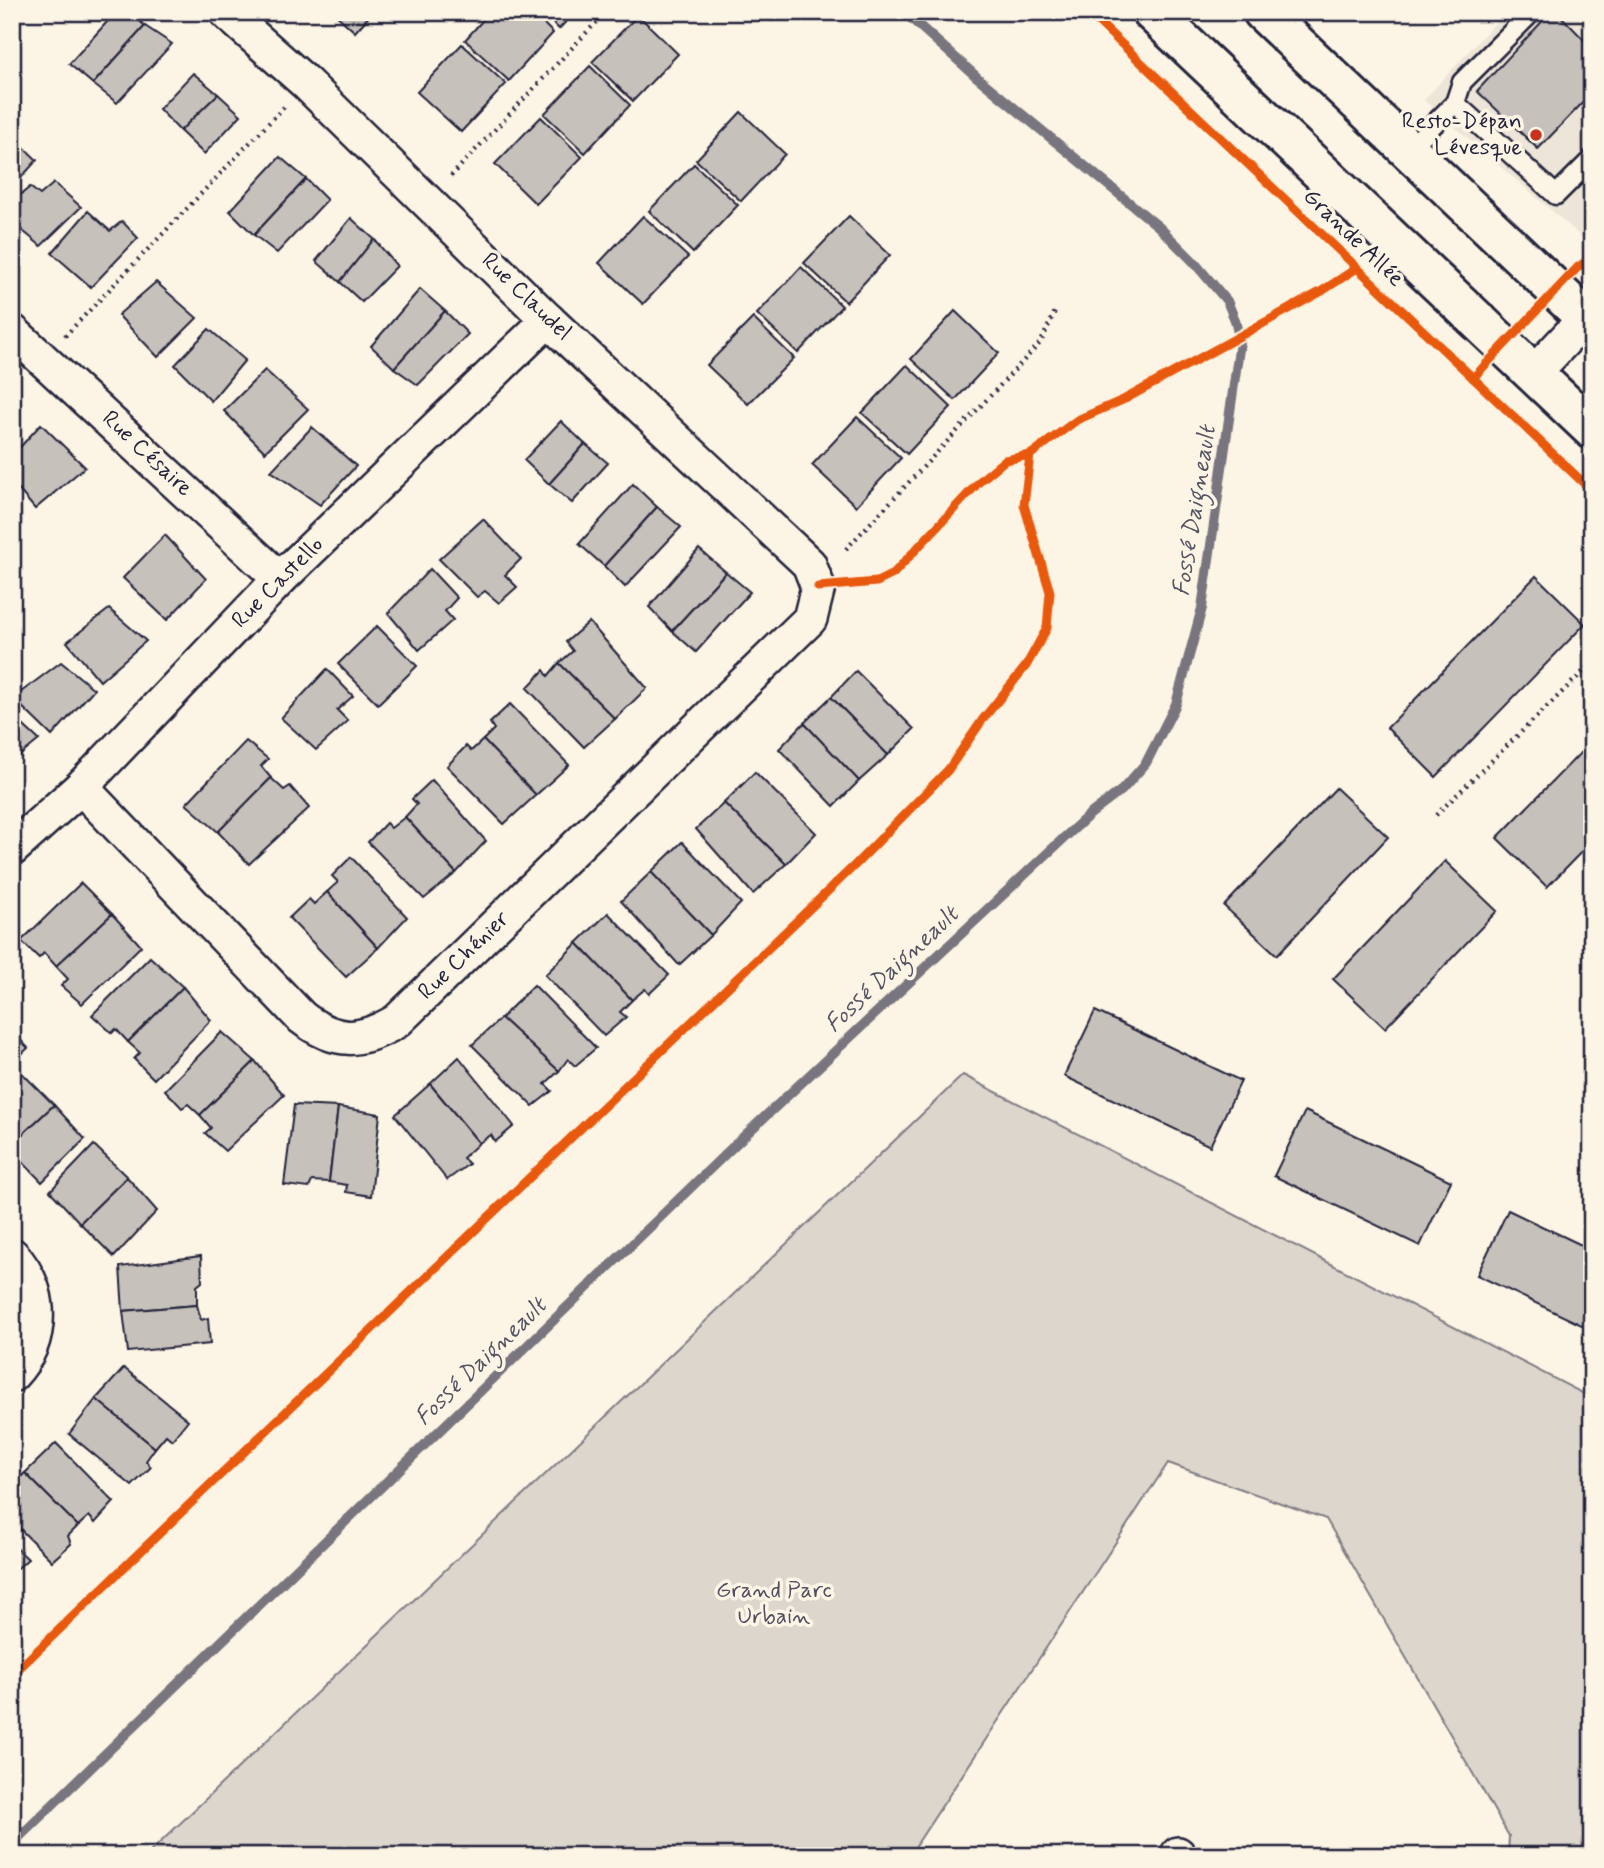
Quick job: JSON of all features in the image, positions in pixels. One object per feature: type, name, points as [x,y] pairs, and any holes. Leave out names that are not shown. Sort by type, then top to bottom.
[{"type":"main road","name":"Grande Allée","points":[[1152,12],[1592,429]]},
{"type":"main road","points":[[1263,12],[1590,318]]},
{"type":"street","name":"Rue Claudel","points":[[226,12],[306,83],[548,320],[809,564],[818,587]]},
{"type":"street","points":[[1533,374],[1590,318]]},
{"type":"street","name":"Rue Castello","points":[[12,849],[81,787],[280,579],[548,320]]},
{"type":"street","name":"Rue Césaire","points":[[12,331],[280,579]]},
{"type":"street","name":"Rue Chénier","points":[[81,787],[302,1017],[320,1032],[353,1038],[375,1034],[397,1021],[810,619],[818,587]]},
{"type":"street","points":[[12,1255],[32,1284],[37,1321],[30,1350],[12,1375]]},
{"type":"lane","points":[[1408,150],[1455,103],[1462,82],[1528,16]]},
{"type":"lane","points":[[1455,103],[1556,195],[1592,159]]},
{"type":"path","points":[[451,176],[606,12]]},
{"type":"path","points":[[44,358],[306,83]]},
{"type":"path","points":[[846,549],[1041,342],[1056,309]]},
{"type":"path","points":[[1436,816],[1592,663]]},
{"type":"shaded area","points":[[1505,12],[1572,12],[1592,30],[1592,249],[1575,231],[1424,100]]},
{"type":"green space","name":"Grand Parc Urbain","points":[[963,1075],[1592,1398],[1592,1856],[1508,1856],[1509,1836],[1326,1519],[1168,1463],[909,1856],[146,1856]]},
{"type":"building","points":[[116,12],[130,12],[145,26],[93,84],[69,64]]},
{"type":"building","points":[[333,12],[373,12],[355,32]]},
{"type":"building","points":[[490,12],[532,12],[553,33],[509,81],[465,40]]},
{"type":"building","points":[[542,12],[575,12],[559,29]]},
{"type":"building","points":[[1551,12],[1557,12],[1592,48],[1592,93],[1538,149],[1477,91]]},
{"type":"building","points":[[638,15],[678,54],[633,101],[592,62]]},
{"type":"building","points":[[145,26],[172,44],[117,103],[93,84]]},
{"type":"building","points":[[462,44],[506,84],[461,132],[417,92]]},
{"type":"building","points":[[590,66],[630,105],[585,153],[544,114]]},
{"type":"building","points":[[193,73],[218,94],[180,131],[159,109]]},
{"type":"building","points":[[218,94],[241,115],[204,154],[180,131]]},
{"type":"building","points":[[741,112],[785,154],[741,201],[696,160]]},
{"type":"building","points":[[541,117],[582,157],[536,204],[495,164]]},
{"type":"building","points":[[12,136],[37,160],[12,188]]},
{"type":"building","points":[[280,157],[306,179],[254,235],[230,211]]},
{"type":"building","points":[[694,164],[738,205],[693,253],[649,211]]},
{"type":"building","points":[[306,179],[327,200],[277,253],[254,235]]},
{"type":"building","points":[[54,183],[81,207],[41,246],[12,222],[12,202],[30,187],[40,195]]},
{"type":"building","points":[[88,211],[110,231],[122,221],[138,238],[91,287],[52,253]]},
{"type":"building","points":[[643,216],[688,257],[643,304],[599,263]]},
{"type":"building","points":[[849,216],[890,255],[846,302],[804,263]]},
{"type":"building","points":[[351,218],[374,239],[340,282],[316,261]]},
{"type":"building","points":[[374,239],[397,266],[362,302],[340,282]]},
{"type":"building","points":[[801,267],[842,306],[798,353],[757,314]]},
{"type":"building","points":[[156,282],[197,318],[158,357],[118,315]]},
{"type":"building","points":[[420,289],[445,311],[394,368],[371,346]]},
{"type":"building","points":[[445,311],[468,334],[418,385],[394,368]]},
{"type":"building","points":[[955,311],[999,353],[955,400],[911,359]]},
{"type":"building","points":[[753,318],[794,358],[748,404],[707,365]]},
{"type":"building","points":[[209,329],[245,360],[211,401],[175,365]]},
{"type":"building","points":[[907,365],[951,407],[907,454],[862,413]]},
{"type":"building","points":[[265,370],[308,409],[265,452],[224,411]]},
{"type":"building","points":[[857,417],[901,458],[856,506],[812,465]]},
{"type":"building","points":[[561,421],[585,444],[549,484],[524,460]]},
{"type":"building","points":[[41,424],[85,467],[35,509],[12,482],[12,456]]},
{"type":"building","points":[[312,427],[356,466],[320,505],[271,471]]},
{"type":"building","points":[[585,444],[608,463],[572,503],[549,484]]},
{"type":"building","points":[[633,484],[657,507],[604,566],[579,544]]},
{"type":"building","points":[[657,507],[681,527],[625,587],[604,566]]},
{"type":"building","points":[[483,519],[521,559],[505,575],[517,587],[499,603],[485,591],[477,597],[439,559]]},
{"type":"building","points":[[165,535],[206,579],[167,620],[123,578]]},
{"type":"building","points":[[699,549],[726,572],[672,631],[649,607]]},
{"type":"building","points":[[430,569],[457,598],[445,611],[453,620],[419,650],[388,613]]},
{"type":"building","points":[[726,572],[750,592],[696,652],[672,631]]},
{"type":"building","points":[[1536,576],[1585,624],[1436,777],[1387,728]]},
{"type":"building","points":[[109,609],[146,641],[100,681],[67,642]]},
{"type":"building","points":[[589,622],[647,688],[615,719],[559,663],[573,651],[566,642]]},
{"type":"building","points":[[377,626],[417,666],[378,704],[338,664]]},
{"type":"building","points":[[61,662],[94,689],[52,736],[13,698]]},
{"type":"building","points":[[559,663],[615,719],[584,747],[527,688],[544,670],[548,676]]},
{"type":"building","points":[[327,669],[353,696],[337,710],[348,721],[316,750],[281,718]]},
{"type":"building","points":[[856,671],[914,729],[888,755],[831,697]]},
{"type":"building","points":[[831,697],[888,755],[859,781],[804,723]]},
{"type":"building","points":[[510,704],[569,765],[536,795],[483,740],[494,729],[490,723]]},
{"type":"building","points":[[12,715],[39,740],[12,762]]},
{"type":"building","points":[[804,723],[859,781],[834,806],[779,749]]},
{"type":"building","points":[[483,740],[536,795],[504,824],[447,766],[466,746],[471,751]]},
{"type":"building","points":[[246,741],[268,759],[261,766],[271,778],[218,832],[186,804]]},
{"type":"building","points":[[1592,741],[1592,841],[1547,887],[1497,838]]},
{"type":"building","points":[[755,772],[816,833],[786,864],[724,803]]},
{"type":"building","points":[[271,778],[284,790],[290,786],[309,808],[249,864],[218,832]]},
{"type":"building","points":[[432,780],[486,841],[456,873],[405,817],[417,804],[412,799]]},
{"type":"building","points":[[1336,788],[1388,837],[1277,955],[1224,906]]},
{"type":"building","points":[[724,803],[786,864],[753,894],[696,829]]},
{"type":"building","points":[[405,817],[456,873],[424,899],[368,842],[386,823],[391,828]]},
{"type":"building","points":[[682,842],[741,903],[711,935],[651,872]]},
{"type":"building","points":[[351,857],[407,917],[378,948],[327,892],[338,882],[332,876]]},
{"type":"building","points":[[1445,861],[1497,911],[1385,1028],[1333,979]]},
{"type":"building","points":[[651,872],[711,935],[679,965],[621,901]]},
{"type":"building","points":[[81,883],[112,914],[56,966],[44,953],[39,958],[21,941]]},
{"type":"building","points":[[327,892],[378,948],[346,977],[289,918],[309,899],[314,904]]},
{"type":"building","points":[[608,913],[669,975],[649,994],[645,989],[632,1000],[577,943]]},
{"type":"building","points":[[112,914],[141,946],[82,1004],[61,986],[68,979],[56,966]]},
{"type":"building","points":[[577,943],[632,1000],[620,1012],[626,1017],[604,1036],[545,975]]},
{"type":"building","points":[[150,957],[183,987],[128,1042],[116,1029],[112,1033],[92,1015]]},
{"type":"building","points":[[534,985],[596,1048],[575,1066],[568,1059],[559,1071],[501,1018]]},
{"type":"building","points":[[183,987],[211,1020],[154,1079],[134,1059],[140,1053],[128,1042]]},
{"type":"building","points":[[1095,1011],[1241,1081],[1210,1146],[1064,1076]]},
{"type":"building","points":[[501,1018],[559,1071],[545,1084],[552,1091],[533,1106],[472,1045]]},
{"type":"building","points":[[12,1031],[28,1048],[12,1063]]},
{"type":"building","points":[[222,1032],[255,1061],[200,1115],[188,1104],[182,1108],[165,1090]]},
{"type":"building","points":[[459,1057],[514,1126],[495,1142],[491,1135],[479,1143],[430,1084]]},
{"type":"building","points":[[255,1061],[284,1095],[225,1151],[205,1133],[211,1128],[200,1115]]},
{"type":"building","points":[[22,1073],[54,1105],[12,1144],[12,1083]]},
{"type":"building","points":[[430,1084],[479,1143],[463,1158],[469,1164],[447,1180],[395,1115]]},
{"type":"building","points":[[54,1105],[85,1139],[42,1182],[12,1151],[12,1144]]},
{"type":"building","points":[[294,1105],[338,1107],[329,1182],[312,1181],[309,1188],[284,1185]]},
{"type":"building","points":[[338,1107],[380,1114],[371,1196],[346,1192],[347,1185],[329,1182]]},
{"type":"building","points":[[1305,1111],[1451,1181],[1420,1246],[1274,1176]]},
{"type":"building","points":[[94,1145],[127,1177],[80,1223],[50,1191]]},
{"type":"building","points":[[127,1177],[157,1211],[114,1257],[80,1223]]},
{"type":"building","points":[[1508,1210],[1592,1250],[1592,1330],[1477,1275]]},
{"type":"building","points":[[201,1256],[202,1282],[197,1286],[197,1305],[123,1311],[120,1267]]},
{"type":"building","points":[[197,1305],[201,1320],[208,1318],[210,1344],[128,1352],[123,1311]]},
{"type":"building","points":[[124,1368],[188,1420],[172,1440],[166,1435],[155,1448],[96,1399]]},
{"type":"building","points":[[96,1399],[155,1448],[146,1461],[151,1467],[132,1486],[69,1434]]},
{"type":"building","points":[[56,1443],[114,1502],[95,1523],[89,1516],[78,1526],[25,1473]]},
{"type":"building","points":[[25,1473],[78,1526],[68,1536],[71,1544],[52,1561],[12,1521],[12,1485]]},
{"type":"building","points":[[12,1544],[28,1559],[12,1573]]},
{"type":"waterway","name":"Fossé Daigneault","points":[[12,1844],[742,1138],[1089,815],[1122,790],[1146,763],[1176,704],[1202,608],[1240,342],[1235,320],[1227,301],[1159,227],[978,78],[904,12]]},
{"type":"cycle path","points":[[1088,12],[1592,491]]},
{"type":"cycle path","points":[[1473,378],[1578,267],[1587,261],[1592,240]]},
{"type":"cycle path","points":[[12,1675],[856,864],[948,770],[983,719],[1026,666],[1047,628],[1050,592],[1024,505],[1030,455],[1077,420],[1125,399],[1322,291],[1357,268]]},
{"type":"cycle path","points":[[818,587],[877,582],[893,574],[981,480],[1005,460],[1030,455]]},
{"type":"place","name":"Resto-Dépan Lévesque","points":[[1536,135]]}]
